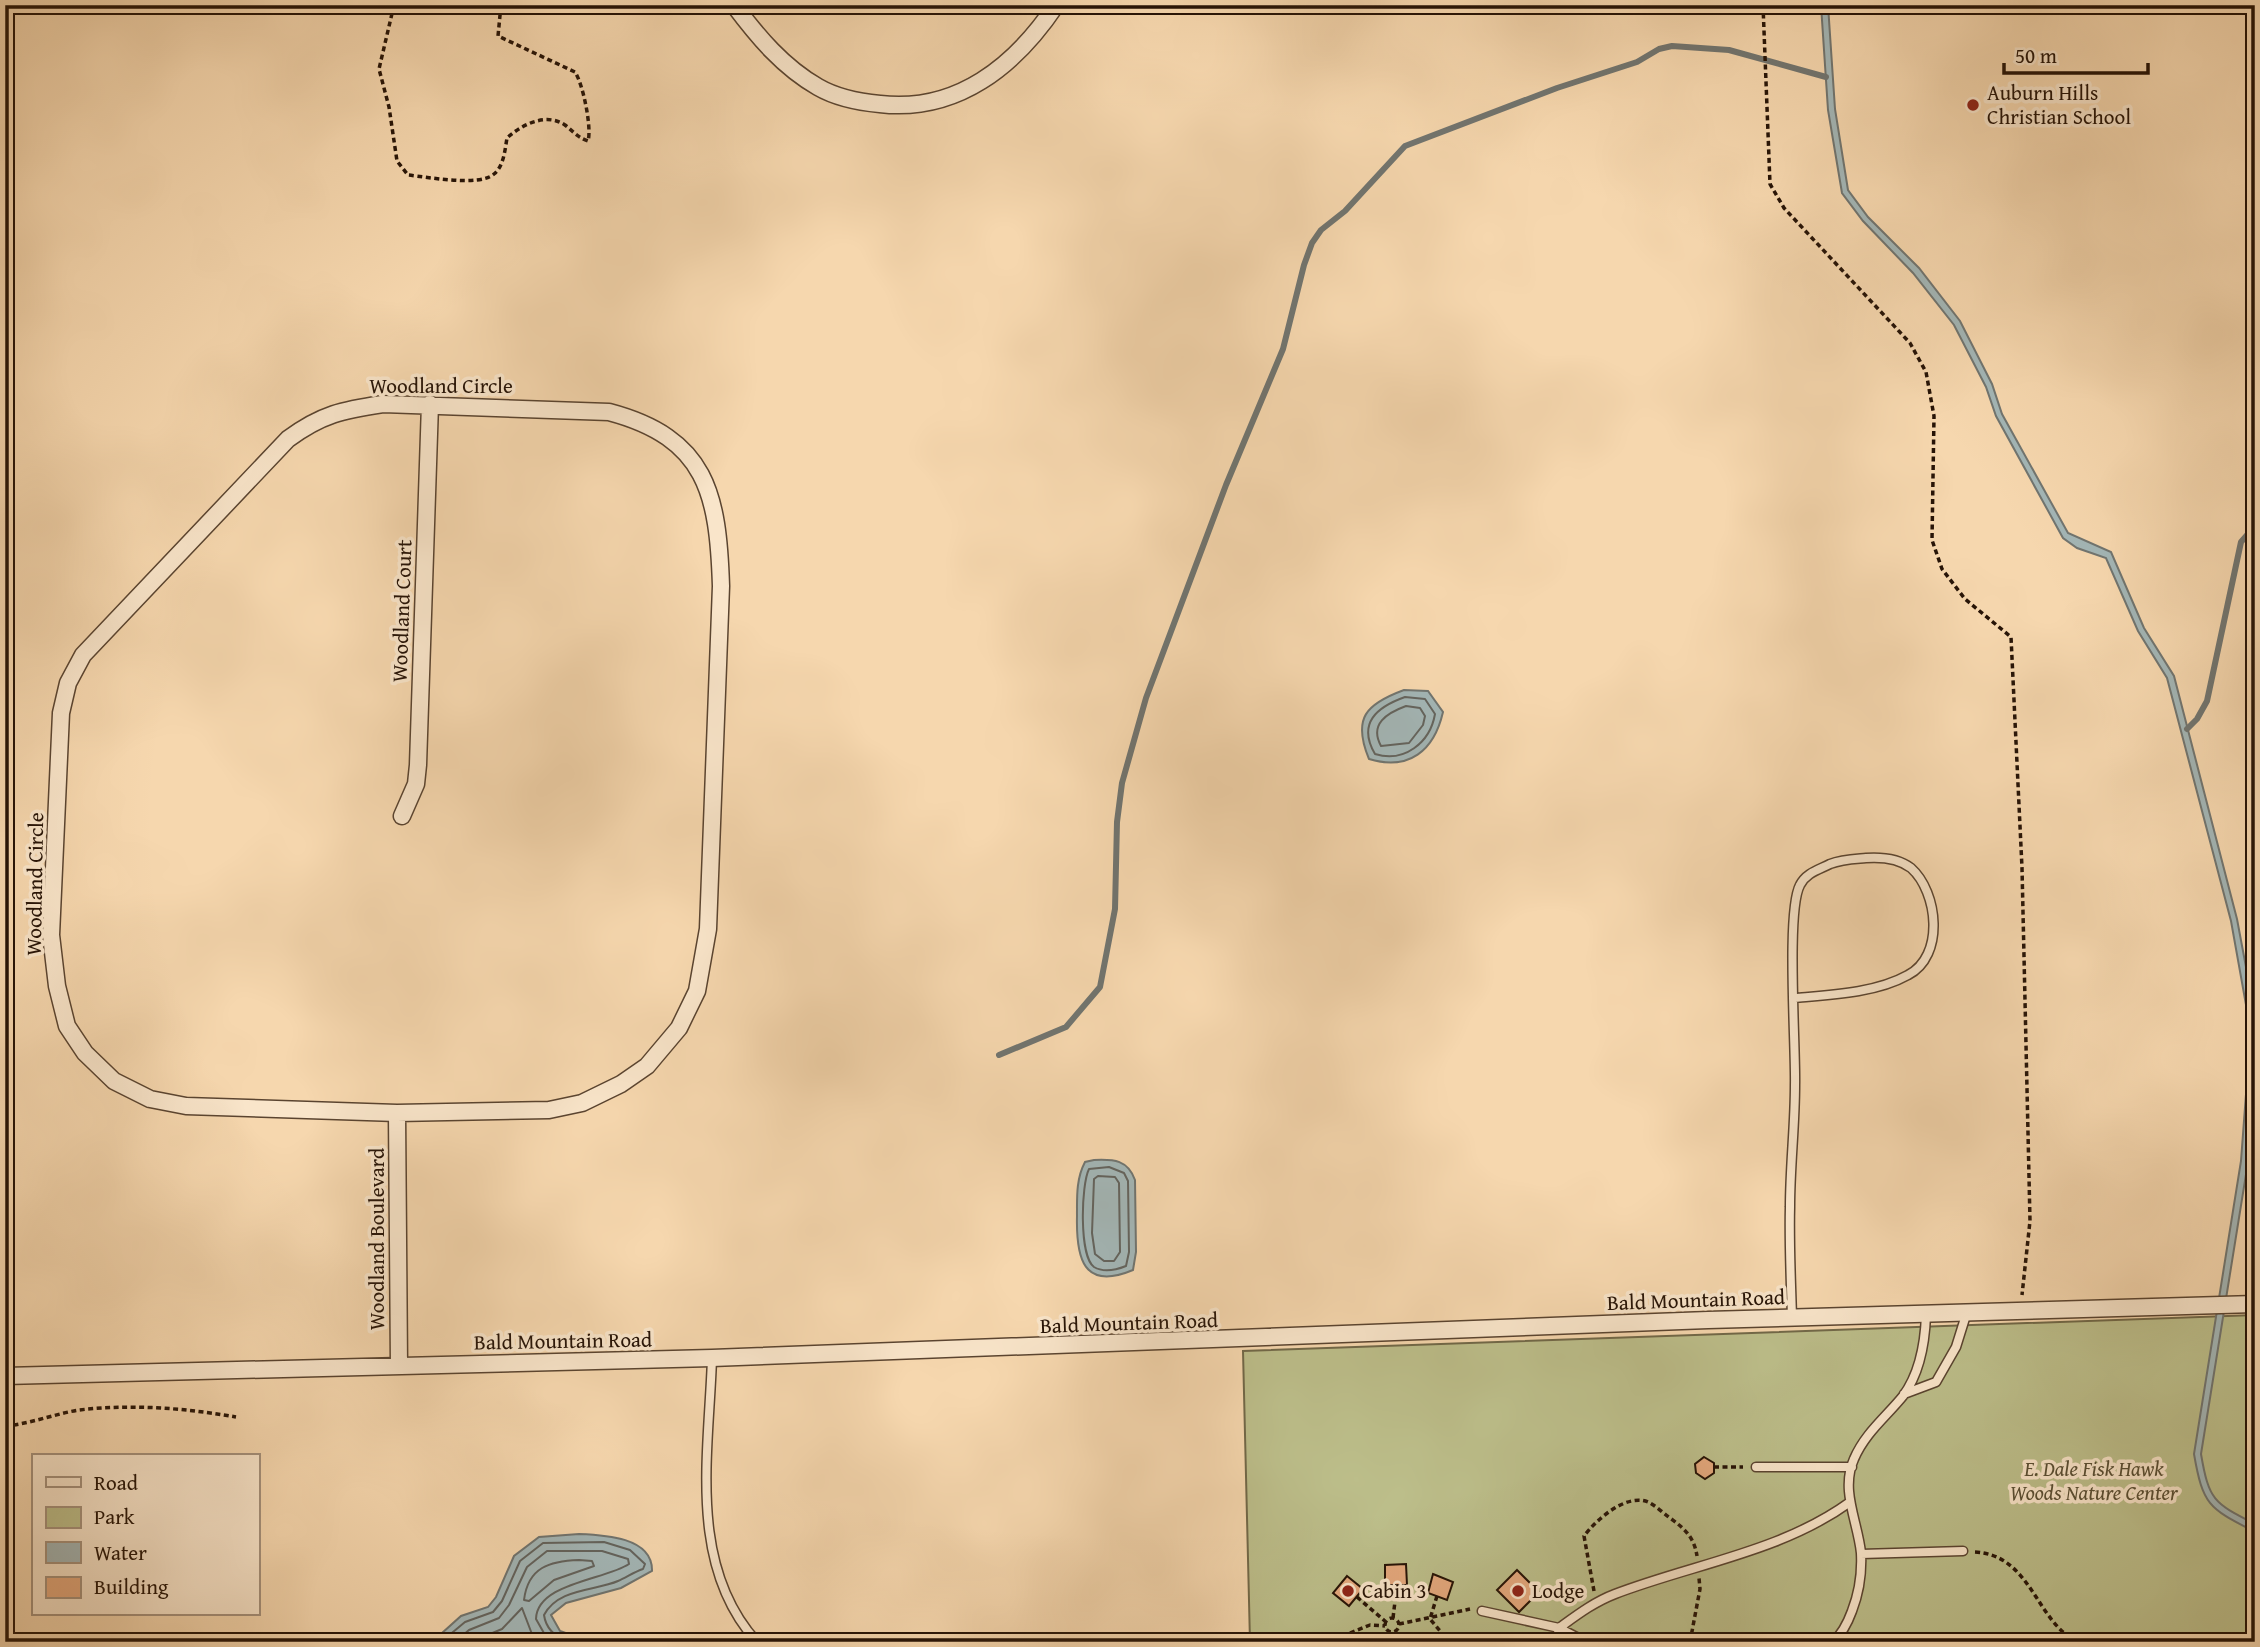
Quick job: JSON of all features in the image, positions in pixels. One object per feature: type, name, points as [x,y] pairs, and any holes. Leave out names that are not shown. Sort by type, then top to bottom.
[{"type":"street","points":[[734,5],[776,55],[820,88],[844,98],[893,106],[950,97],[979,84],[1004,68],[1027,44],[1056,5]]},
{"type":"street","name":"Woodland Circle","points":[[383,404],[430,404],[609,412],[643,421],[674,440],[696,464],[711,498],[719,536],[721,586],[708,929],[697,991],[679,1028],[647,1066],[621,1084],[582,1103],[549,1110],[397,1112],[186,1106],[150,1099],[114,1081],[85,1053],[67,1026],[57,986],[51,935],[60,727],[68,683],[83,656],[288,439],[313,421],[337,411],[383,404]]},
{"type":"street","name":"Woodland Court","points":[[402,816],[416,784],[418,765],[430,404]]},
{"type":"street","name":"Woodland Boulevard","points":[[397,1112],[398,1366]]},
{"type":"street","name":"Bald Mountain Road","points":[[5,1376],[712,1358],[1792,1318],[1966,1315],[2255,1304]]},
{"type":"lane","points":[[1792,1318],[1790,1205],[1795,1085],[1795,998],[1795,905],[1800,886],[1808,874],[1840,860],[1871,857],[1895,859],[1911,868],[1925,885],[1932,905],[1933,934],[1926,955],[1910,975],[1832,995],[1795,998]]},
{"type":"lane","points":[[1833,1642],[1851,1615],[1857,1598],[1861,1554],[1850,1502],[1852,1467],[1873,1428],[1904,1394],[1919,1363],[1925,1338],[1926,1315]]},
{"type":"lane","points":[[1904,1394],[1936,1382],[1956,1347],[1966,1315]]},
{"type":"lane","points":[[712,1358],[706,1527],[720,1584],[757,1642]]},
{"type":"lane","points":[[1756,1467],[1852,1467]]},
{"type":"lane","points":[[1556,1642],[1559,1628],[1595,1604],[1614,1595],[1698,1569],[1781,1538],[1833,1515],[1850,1502]]},
{"type":"lane","points":[[1861,1554],[1963,1551]]},
{"type":"lane","points":[[1482,1611],[1559,1628],[1586,1642]]},
{"type":"path","points":[[394,5],[379,69],[389,107],[397,160],[408,174],[480,180],[495,174],[503,159],[508,138],[530,122],[549,121],[564,124],[574,136],[588,141],[591,130],[580,80],[575,72],[498,36],[501,5]]},
{"type":"path","points":[[1763,5],[1770,184],[1784,208],[1910,343],[1926,372],[1934,416],[1932,540],[1941,569],[1965,598],[2011,636],[2022,868],[2030,1220],[2021,1283],[2022,1313]]},
{"type":"path","points":[[5,1426],[51,1415],[117,1408],[177,1409],[236,1416]]},
{"type":"path","points":[[1714,1467],[1756,1467]]},
{"type":"path","points":[[1595,1604],[1584,1536],[1612,1510],[1630,1501],[1647,1501],[1693,1537],[1700,1589],[1690,1642]]},
{"type":"path","points":[[1963,1551],[1983,1552],[2009,1563],[2057,1625],[2078,1642]]},
{"type":"path","points":[[1397,1585],[1394,1618],[1399,1624]]},
{"type":"path","points":[[1430,1619],[1437,1596]]},
{"type":"path","points":[[1357,1597],[1391,1632]]},
{"type":"path","points":[[1399,1624],[1430,1619],[1454,1611],[1482,1611]]},
{"type":"path","points":[[1350,1633],[1370,1625],[1385,1624],[1394,1618]]},
{"type":"path","points":[[1430,1619],[1440,1631]]},
{"type":"path","points":[[1387,1642],[1391,1632],[1399,1628],[1399,1624]]},
{"type":"path","points":[[2248,1635],[2250,1642]]},
{"type":"path","points":[[2138,1642],[2255,1635]]},
{"type":"green space","name":"E. Dale Fisk Hawk Woods Nature Center","points":[[2255,1315],[2255,1642],[1250,1642],[1243,1351]]},
{"type":"water","points":[[1821,5],[1828,5],[1835,109],[1848,190],[1868,217],[1919,268],[1960,321],[1992,384],[2002,414],[2068,533],[2111,552],[2144,628],[2174,676],[2237,919],[2255,1015],[2255,1084],[2248,1162],[2201,1454],[2207,1482],[2216,1499],[2230,1511],[2255,1524],[2255,1532],[2227,1517],[2211,1504],[2201,1485],[2194,1454],[2241,1161],[2253,1044],[2231,921],[2167,678],[2138,631],[2106,558],[2077,548],[2063,538],[1996,416],[1986,387],[1954,325],[1913,273],[1863,221],[1842,193],[1828,110]]},
{"type":"water","points":[[1404,690],[1428,691],[1443,712],[1439,726],[1426,747],[1408,760],[1383,762],[1369,759],[1362,733],[1366,714],[1380,701]]},
{"type":"water","points":[[1085,1162],[1119,1162],[1128,1168],[1135,1180],[1136,1252],[1133,1270],[1116,1275],[1103,1276],[1093,1273],[1086,1267],[1078,1245],[1079,1182]]},
{"type":"water","points":[[579,1534],[613,1537],[636,1545],[645,1551],[652,1571],[621,1588],[566,1603],[551,1615],[560,1631],[591,1642],[432,1642],[461,1616],[488,1607],[496,1597],[514,1556],[539,1537]]},
{"type":"building","points":[[1704,1457],[1714,1463],[1714,1473],[1705,1479],[1696,1473],[1695,1464]]},
{"type":"building","points":[[1406,1564],[1407,1585],[1385,1585],[1385,1565]]},
{"type":"building","name":"Lodge","points":[[1517,1570],[1539,1592],[1519,1612],[1497,1590]]},
{"type":"building","points":[[1433,1574],[1453,1582],[1447,1600],[1428,1593]]},
{"type":"building","name":"Cabin 3","points":[[1347,1576],[1363,1589],[1349,1606],[1333,1593]]},
{"type":"waterway","points":[[999,1055],[1066,1027],[1100,987],[1115,909],[1117,822],[1122,783],[1146,698],[1226,485],[1283,349],[1304,265],[1312,243],[1321,230],[1345,211],[1405,146],[1557,88],[1637,62],[1659,49],[1672,46],[1729,50],[1826,77]]},
{"type":"waterway","points":[[2187,729],[2197,719],[2207,701],[2241,542],[2255,526]]},
{"type":"place","name":"Auburn Hills Christian School","points":[[1973,105]]},
{"type":"place","name":"Cabin 3","points":[[1348,1591]]},
{"type":"place","name":"Lodge","points":[[1518,1591]]}]
